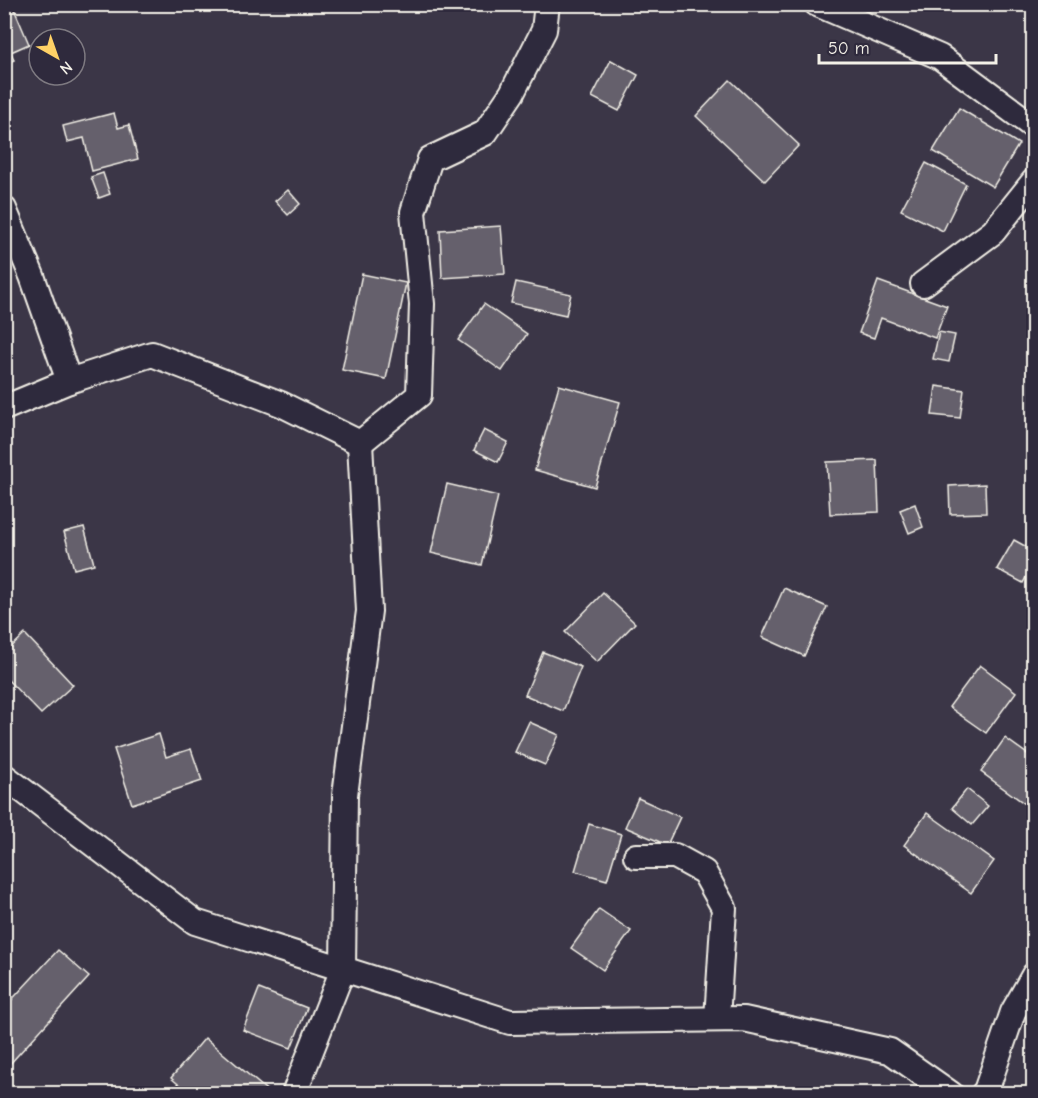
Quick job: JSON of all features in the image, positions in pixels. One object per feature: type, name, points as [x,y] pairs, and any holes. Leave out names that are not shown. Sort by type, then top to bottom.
[{"type":"street","points":[[360,443],[419,395],[422,304],[413,212],[430,159],[485,133],[512,93],[544,30],[547,4]]},
{"type":"street","points":[[818,4],[940,57],[1034,127]]},
{"type":"street","points":[[923,284],[993,232],[1034,181]]},
{"type":"street","points":[[4,209],[32,276],[69,381]]},
{"type":"street","points":[[4,408],[69,381],[152,354],[280,404],[360,443]]},
{"type":"street","points":[[294,1094],[343,969],[345,795],[369,611],[360,443]]},
{"type":"street","points":[[4,776],[195,922],[510,1022],[744,1019],[890,1051],[951,1094]]},
{"type":"street","points":[[636,856],[675,856],[704,872],[724,908],[717,1019]]},
{"type":"street","points":[[983,1094],[1013,1012],[1034,975]]},
{"type":"building","points":[[5,4],[12,4],[27,39],[27,45],[11,52],[14,60],[4,64]]},
{"type":"building","points":[[611,60],[638,75],[619,111],[592,97]]},
{"type":"building","points":[[730,80],[799,145],[765,181],[696,116]]},
{"type":"building","points":[[959,108],[1019,144],[993,187],[933,151]]},
{"type":"building","points":[[114,113],[118,128],[129,125],[138,159],[92,171],[84,138],[67,142],[63,126]]},
{"type":"building","points":[[926,163],[966,184],[943,231],[901,210]]},
{"type":"building","points":[[103,173],[110,194],[99,198],[91,177]]},
{"type":"building","points":[[288,190],[300,204],[288,215],[275,201]]},
{"type":"building","points":[[501,226],[505,274],[442,278],[440,230]]},
{"type":"building","points":[[362,274],[406,283],[386,379],[342,370]]},
{"type":"building","points":[[878,281],[947,306],[935,338],[881,318],[874,338],[859,333]]},
{"type":"building","points":[[516,282],[571,294],[566,315],[511,303]]},
{"type":"building","points":[[484,304],[527,334],[502,371],[458,340]]},
{"type":"building","points":[[939,332],[955,335],[949,362],[933,359]]},
{"type":"building","points":[[559,385],[620,402],[595,487],[535,470]]},
{"type":"building","points":[[936,386],[964,390],[960,418],[932,415]]},
{"type":"building","points":[[484,430],[508,442],[498,462],[474,450]]},
{"type":"building","points":[[877,460],[879,512],[830,514],[827,462]]},
{"type":"building","points":[[447,484],[498,496],[482,565],[431,553]]},
{"type":"building","points":[[985,484],[986,513],[950,514],[949,486]]},
{"type":"building","points":[[915,504],[923,527],[909,533],[900,510]]},
{"type":"building","points":[[84,527],[94,564],[74,569],[64,532]]},
{"type":"building","points":[[1014,540],[1034,551],[1034,564],[1023,583],[997,569]]},
{"type":"building","points":[[784,588],[827,607],[804,656],[762,637]]},
{"type":"building","points":[[603,593],[635,623],[597,662],[565,632]]},
{"type":"building","points":[[25,634],[73,685],[41,714],[4,676],[4,654]]},
{"type":"building","points":[[543,652],[581,667],[563,711],[525,695]]},
{"type":"building","points":[[980,665],[1016,692],[986,733],[949,707]]},
{"type":"building","points":[[529,722],[559,735],[545,765],[515,752]]},
{"type":"building","points":[[159,734],[166,757],[191,749],[202,781],[132,804],[114,749]]},
{"type":"building","points":[[1005,738],[1034,759],[1034,799],[1028,806],[981,772]]},
{"type":"building","points":[[967,789],[988,806],[972,825],[952,808]]},
{"type":"building","points":[[638,798],[680,817],[667,845],[625,827]]},
{"type":"building","points":[[927,813],[994,861],[971,893],[904,845]]},
{"type":"building","points":[[589,824],[621,834],[607,880],[575,871]]},
{"type":"building","points":[[599,909],[631,931],[603,970],[571,948]]},
{"type":"building","points":[[58,950],[89,977],[8,1066],[4,1063],[4,1008]]},
{"type":"building","points":[[259,989],[307,1008],[291,1048],[243,1030]]},
{"type":"building","points":[[205,1038],[270,1094],[190,1094],[171,1078]]},
{"type":"building","points":[[442,1087],[470,1094],[440,1094]]}]
